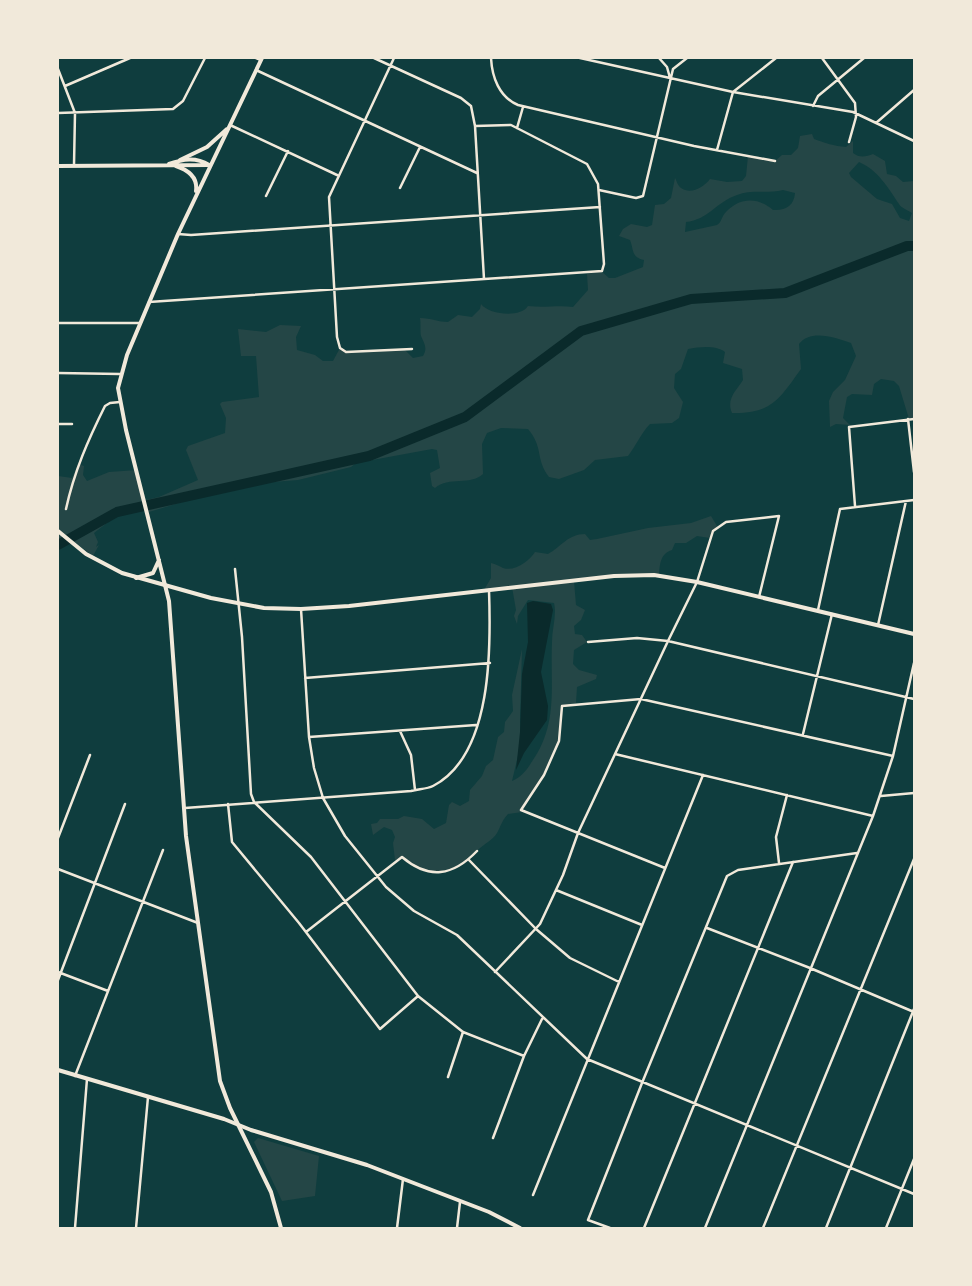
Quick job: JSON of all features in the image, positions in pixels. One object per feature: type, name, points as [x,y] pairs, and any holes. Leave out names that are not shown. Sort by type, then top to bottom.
[{"type":"main road","points":[[261,59],[209,165],[140,323],[120,374],[120,402],[167,588],[184,808],[220,1081],[271,1192],[281,1228]]},
{"type":"main road","points":[[169,164],[206,147],[230,125]]},
{"type":"main road","points":[[180,160],[201,160],[209,165]]},
{"type":"main road","points":[[58,166],[169,164],[192,175],[197,186],[196,196]]},
{"type":"main road","points":[[176,166],[209,165]]},
{"type":"main road","points":[[58,531],[110,568],[167,588],[240,604],[301,609],[349,606],[623,575],[664,576],[698,582],[914,634]]},
{"type":"main road","points":[[136,578],[152,573],[160,557]]},
{"type":"main road","points":[[58,1070],[315,1148],[403,1178],[499,1216],[520,1228]]},
{"type":"street","points":[[65,86],[130,58]]},
{"type":"street","points":[[58,113],[173,108],[183,101],[204,58]]},
{"type":"street","points":[[256,58],[261,59]]},
{"type":"street","points":[[374,58],[466,101],[471,106],[475,126],[484,279]]},
{"type":"street","points":[[394,58],[329,197],[337,337],[338,345],[344,351],[412,349]]},
{"type":"street","points":[[491,58],[493,73],[504,96],[512,103],[523,107],[717,150],[775,160]]},
{"type":"street","points":[[580,58],[589,58],[733,92],[856,115],[914,141]]},
{"type":"street","points":[[659,58],[667,67],[670,78]]},
{"type":"street","points":[[599,190],[641,198],[670,78],[673,69],[687,58]]},
{"type":"street","points":[[717,150],[733,92],[776,58]]},
{"type":"street","points":[[822,58],[852,97],[856,115],[849,142]]},
{"type":"street","points":[[813,106],[818,96],[864,58]]},
{"type":"street","points":[[58,68],[75,113],[74,165]]},
{"type":"street","points":[[256,70],[477,173]]},
{"type":"street","points":[[876,123],[914,90]]},
{"type":"street","points":[[517,128],[523,107]]},
{"type":"street","points":[[150,302],[602,271],[604,264],[599,190],[595,176],[586,164],[517,128],[499,124],[475,126]]},
{"type":"street","points":[[230,125],[338,176]]},
{"type":"street","points":[[400,188],[420,146]]},
{"type":"street","points":[[266,196],[288,152]]},
{"type":"street","points":[[178,234],[191,235],[481,217],[600,207]]},
{"type":"street","points":[[58,323],[140,323]]},
{"type":"street","points":[[58,373],[120,374]]},
{"type":"street","points":[[66,509],[74,475],[87,441],[105,406],[110,402],[120,402]]},
{"type":"street","points":[[855,506],[848,432],[851,426],[914,418]]},
{"type":"street","points":[[908,419],[914,472]]},
{"type":"street","points":[[58,424],[72,424]]},
{"type":"street","points":[[818,610],[840,509],[914,500]]},
{"type":"street","points":[[878,625],[906,501]]},
{"type":"street","points":[[495,972],[536,928],[556,890],[578,833],[640,699],[698,582],[716,528],[726,522],[778,516],[759,597]]},
{"type":"street","points":[[235,569],[240,604],[251,794],[254,802],[310,857],[418,996],[463,1032],[524,1056]]},
{"type":"street","points":[[184,808],[415,790],[432,786],[452,771],[471,744],[489,677],[489,590]]},
{"type":"street","points":[[301,609],[309,737],[314,768],[322,798],[345,836],[376,876],[400,901],[457,935],[587,1059],[914,1194]]},
{"type":"street","points":[[803,734],[832,614]]},
{"type":"street","points":[[588,642],[637,638],[668,641],[914,699]]},
{"type":"street","points":[[305,678],[490,663]]},
{"type":"street","points":[[705,1228],[881,796],[893,756],[914,663]]},
{"type":"street","points":[[665,868],[522,810],[544,775],[559,741],[562,706],[640,699],[803,734],[893,756]]},
{"type":"street","points":[[309,737],[476,725]]},
{"type":"street","points":[[400,731],[411,755],[415,790]]},
{"type":"street","points":[[615,754],[873,816]]},
{"type":"street","points":[[58,838],[90,756]]},
{"type":"street","points":[[533,1195],[703,775]]},
{"type":"street","points":[[881,796],[914,793]]},
{"type":"street","points":[[779,863],[776,837],[787,795]]},
{"type":"street","points":[[58,980],[93,883],[125,804]]},
{"type":"street","points":[[228,804],[232,842],[306,933],[380,1029],[418,996]]},
{"type":"street","points":[[75,1076],[163,850]]},
{"type":"street","points":[[306,933],[402,857],[412,866],[435,873],[449,871],[469,860],[478,851]]},
{"type":"street","points":[[610,1228],[588,1220],[727,876],[738,870],[857,853]]},
{"type":"street","points":[[763,1228],[914,859]]},
{"type":"street","points":[[469,860],[536,928],[570,958],[619,982]]},
{"type":"street","points":[[644,1228],[793,862]]},
{"type":"street","points":[[58,870],[198,923]]},
{"type":"street","points":[[556,890],[642,925]]},
{"type":"street","points":[[707,928],[810,968],[914,1012],[826,1228]]},
{"type":"street","points":[[59,973],[108,991]]},
{"type":"street","points":[[493,1138],[524,1056],[542,1018]]},
{"type":"street","points":[[448,1077],[463,1032]]},
{"type":"street","points":[[75,1228],[87,1079]]},
{"type":"street","points":[[136,1228],[148,1097]]},
{"type":"street","points":[[886,1228],[914,1159]]},
{"type":"street","points":[[398,1228],[403,1178]]},
{"type":"street","points":[[457,1228],[460,1200]]},
{"type":"shaded area","points":[[812,134],[814,139],[846,147],[853,141],[853,153],[855,155],[868,156],[873,154],[885,161],[887,174],[896,176],[903,182],[914,181],[914,418],[909,419],[899,386],[894,381],[881,379],[874,384],[872,395],[852,394],[847,397],[843,418],[850,425],[836,424],[830,427],[829,401],[833,392],[845,380],[856,356],[851,343],[845,341],[823,336],[804,339],[799,344],[801,369],[787,388],[774,402],[766,407],[746,413],[732,413],[730,408],[731,399],[743,380],[742,369],[723,363],[725,352],[717,348],[693,348],[688,349],[681,369],[675,374],[674,388],[683,402],[679,418],[672,423],[650,424],[628,456],[595,460],[584,470],[559,479],[549,477],[545,471],[536,442],[528,429],[501,428],[487,433],[482,444],[483,474],[472,480],[447,482],[435,488],[432,486],[430,473],[440,468],[437,450],[432,449],[356,463],[351,467],[298,480],[260,483],[219,491],[149,512],[147,509],[133,513],[129,509],[122,508],[121,512],[94,533],[98,542],[96,547],[99,545],[93,556],[64,534],[58,543],[58,476],[72,478],[78,464],[84,466],[83,475],[87,481],[109,472],[137,470],[146,500],[159,497],[198,480],[186,450],[188,446],[225,433],[226,418],[220,404],[222,402],[259,397],[256,356],[241,356],[238,329],[266,332],[280,325],[301,326],[296,337],[297,350],[315,355],[323,361],[333,361],[340,348],[344,351],[404,349],[413,358],[423,356],[425,350],[420,318],[448,322],[458,315],[472,317],[480,309],[481,304],[491,311],[505,314],[519,312],[528,306],[573,307],[588,290],[587,274],[601,271],[609,278],[615,278],[643,267],[644,260],[635,255],[630,240],[619,236],[623,229],[631,224],[647,227],[652,225],[655,205],[664,204],[671,198],[675,178],[680,187],[689,191],[701,187],[710,179],[727,182],[742,181],[746,176],[748,156],[775,161],[782,155],[791,155],[798,148],[800,136]],"holes":[[[859,162],[872,170],[887,186],[900,205],[912,213],[909,221],[900,218],[892,204],[877,199],[851,177],[849,173]],[[783,190],[795,193],[793,201],[788,207],[781,210],[773,210],[755,201],[743,201],[731,207],[717,225],[685,232],[686,222],[700,218],[730,198],[748,192]]]},
{"type":"shaded area","points":[[711,516],[717,526],[710,538],[697,536],[686,543],[675,543],[672,550],[665,554],[660,563],[659,575],[632,574],[574,581],[576,605],[585,610],[581,620],[574,626],[575,634],[582,635],[587,642],[574,650],[573,664],[579,670],[597,675],[596,679],[577,687],[576,703],[562,707],[557,743],[543,775],[522,812],[508,814],[493,838],[470,857],[451,868],[433,872],[423,870],[402,857],[395,860],[393,843],[395,837],[392,830],[384,827],[373,835],[371,824],[377,823],[380,819],[398,819],[404,816],[422,819],[434,829],[446,823],[449,805],[452,802],[460,806],[469,801],[470,790],[482,776],[486,766],[493,760],[498,737],[504,732],[505,722],[513,711],[512,695],[522,649],[521,743],[512,781],[521,776],[527,769],[546,734],[552,689],[554,603],[528,600],[518,616],[517,624],[514,616],[516,610],[512,587],[484,590],[491,578],[491,563],[508,569],[517,567],[525,562],[535,552],[548,554],[574,536],[585,534],[590,540],[597,539],[648,528],[691,523]]},
{"type":"shaded area","points":[[533,601],[551,604],[553,610],[541,672],[548,706],[547,720],[524,753],[516,770],[520,732],[522,674],[528,642],[527,603]]},
{"type":"shaded area","points":[[258,1138],[319,1156],[315,1196],[282,1201],[254,1142]]},
{"type":"waterway","points":[[58,545],[117,512],[369,456],[465,417],[581,331],[691,299],[785,293],[907,246],[914,246]]}]
